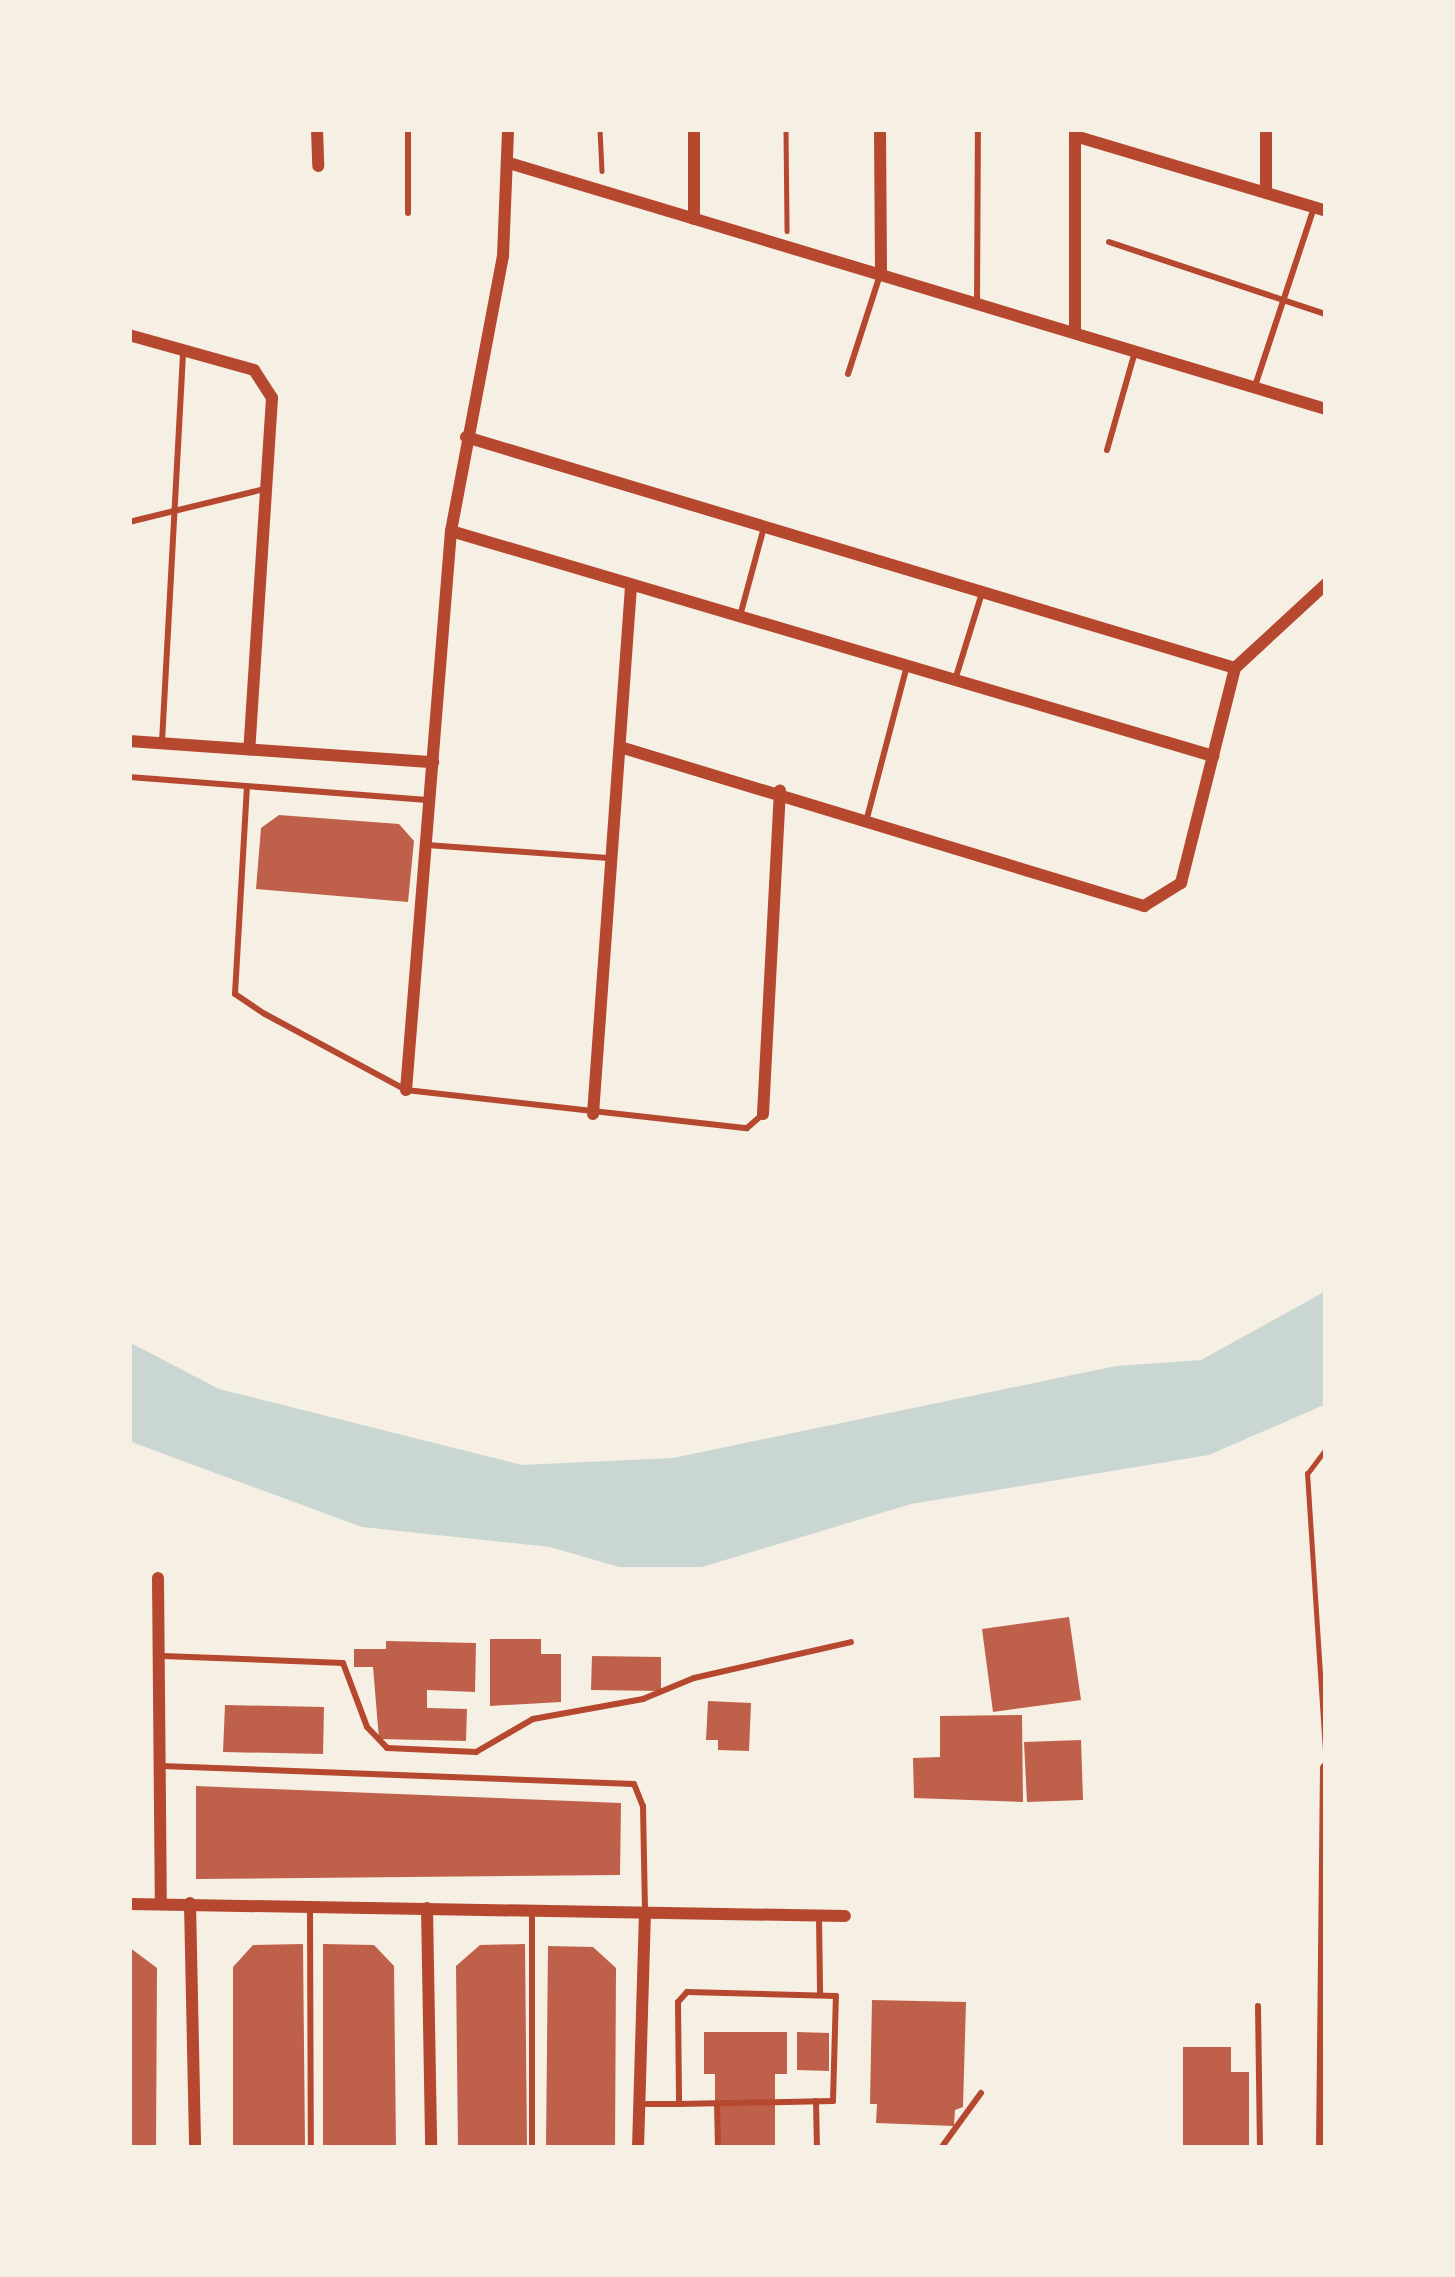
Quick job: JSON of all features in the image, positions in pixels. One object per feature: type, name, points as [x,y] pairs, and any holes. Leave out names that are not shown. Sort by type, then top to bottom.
[{"type":"street","points":[[317,129],[318,166]]},
{"type":"street","points":[[406,1090],[451,531],[503,256],[508,129]]},
{"type":"street","points":[[694,129],[694,219]]},
{"type":"street","points":[[880,129],[880,275]]},
{"type":"street","points":[[1266,129],[1266,193]]},
{"type":"street","points":[[1075,334],[1075,132],[1320,209]]},
{"type":"street","points":[[509,163],[1326,409]]},
{"type":"street","points":[[129,335],[254,370],[272,398],[250,749]]},
{"type":"street","points":[[466,437],[1235,668]]},
{"type":"street","points":[[451,531],[1213,756]]},
{"type":"street","points":[[620,747],[780,790],[1144,906],[1162,900],[1181,883],[1235,668],[1326,584]]},
{"type":"street","points":[[593,1114],[631,587]]},
{"type":"street","points":[[129,741],[433,762]]},
{"type":"street","points":[[763,1114],[780,790]]},
{"type":"street","points":[[158,1577],[163,1655],[161,1903]]},
{"type":"street","points":[[1322,2148],[1326,1768]]},
{"type":"street","points":[[190,1903],[195,2148]]},
{"type":"street","points":[[129,1904],[845,1916]]},
{"type":"street","points":[[427,1908],[431,2148]]},
{"type":"street","points":[[638,2148],[645,1912]]},
{"type":"lane","points":[[408,129],[408,213]]},
{"type":"lane","points":[[977,305],[978,129]]},
{"type":"lane","points":[[1254,388],[1320,209]]},
{"type":"lane","points":[[1109,242],[1326,314]]},
{"type":"lane","points":[[848,374],[880,275]]},
{"type":"lane","points":[[162,743],[183,350]]},
{"type":"lane","points":[[1107,450],[1135,352]]},
{"type":"lane","points":[[129,522],[267,488]]},
{"type":"lane","points":[[740,616],[764,527]]},
{"type":"lane","points":[[955,680],[982,592]]},
{"type":"lane","points":[[867,818],[907,666]]},
{"type":"lane","points":[[129,777],[430,800]]},
{"type":"lane","points":[[247,786],[235,994],[406,1090],[747,1128],[763,1114]]},
{"type":"lane","points":[[427,845],[612,858]]},
{"type":"lane","points":[[163,1655],[343,1663],[367,1727],[387,1748],[476,1752],[532,1719],[643,1699],[694,1678],[851,1642]]},
{"type":"lane","points":[[162,1766],[634,1784],[643,1806],[645,1912]]},
{"type":"lane","points":[[310,1905],[311,2148]]},
{"type":"lane","points":[[532,1910],[532,2148]]},
{"type":"lane","points":[[818,1916],[820,1992]]},
{"type":"lane","points":[[639,2104],[679,2104],[816,2101],[835,2098],[836,1996],[687,1992],[678,2002],[679,2104]]},
{"type":"lane","points":[[1258,2006],[1260,2148]]},
{"type":"lane","points":[[941,2148],[981,2093]]},
{"type":"lane","points":[[816,2101],[817,2148]]},
{"type":"lane","points":[[717,2103],[718,2148]]},
{"type":"path","points":[[600,129],[602,191]]},
{"type":"path","points":[[786,129],[787,245]]},
{"type":"path","points":[[1326,1449],[1307,1474],[1326,1768]]},
{"type":"shaded area","points":[[1326,1291],[1326,1404],[1209,1455],[911,1504],[702,1567],[619,1567],[550,1547],[362,1527],[129,1441],[129,1342],[219,1389],[522,1465],[673,1458],[1116,1366],[1201,1360]]},
{"type":"building","points":[[279,815],[399,824],[414,841],[408,902],[256,889],[261,828]]},
{"type":"building","points":[[1069,1617],[1081,1700],[993,1712],[982,1629]]},
{"type":"building","points":[[490,1639],[541,1639],[541,1654],[561,1654],[561,1702],[490,1706]]},
{"type":"building","points":[[386,1641],[476,1643],[475,1692],[427,1690],[427,1708],[467,1709],[466,1741],[379,1739],[373,1667],[354,1667],[354,1649],[386,1649]]},
{"type":"building","points":[[592,1656],[661,1657],[661,1691],[591,1690]]},
{"type":"building","points":[[708,1701],[751,1703],[749,1751],[718,1750],[718,1740],[706,1740]]},
{"type":"building","points":[[225,1705],[324,1707],[323,1754],[223,1752]]},
{"type":"building","points":[[1022,1715],[1023,1802],[914,1798],[913,1758],[940,1757],[940,1716]]},
{"type":"building","points":[[1081,1740],[1083,1800],[1027,1802],[1024,1742]]},
{"type":"building","points":[[196,1786],[621,1803],[620,1875],[196,1879]]},
{"type":"building","points":[[303,1944],[305,2148],[233,2148],[233,1967],[253,1945]]},
{"type":"building","points":[[323,1944],[374,1945],[394,1966],[396,2148],[323,2148]]},
{"type":"building","points":[[525,1944],[527,2148],[458,2148],[456,1966],[480,1945]]},
{"type":"building","points":[[548,1946],[593,1947],[616,1968],[615,2148],[546,2148]]},
{"type":"building","points":[[129,1947],[157,1968],[156,2148],[129,2148]]},
{"type":"building","points":[[872,2000],[966,2002],[963,2107],[955,2110],[954,2126],[876,2123],[877,2104],[870,2104]]},
{"type":"building","points":[[704,2032],[787,2032],[787,2074],[775,2074],[775,2148],[715,2148],[715,2074],[704,2074]]},
{"type":"building","points":[[797,2032],[829,2033],[829,2071],[797,2070]]},
{"type":"building","points":[[1183,2047],[1231,2047],[1231,2072],[1249,2072],[1249,2148],[1183,2148]]}]
